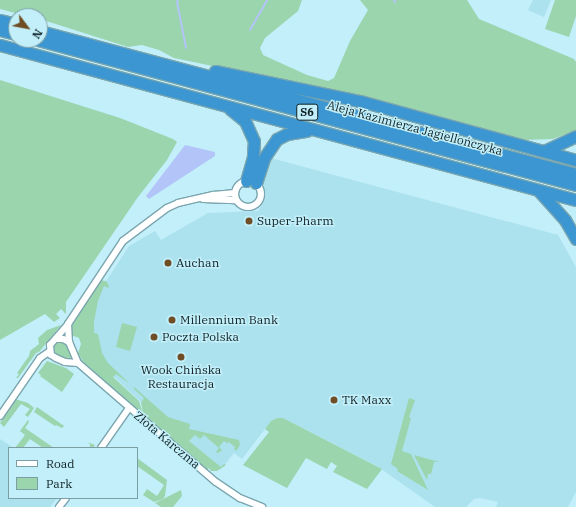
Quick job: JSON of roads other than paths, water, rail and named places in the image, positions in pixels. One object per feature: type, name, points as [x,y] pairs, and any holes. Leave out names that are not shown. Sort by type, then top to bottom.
[{"type":"highway","name":"Aleja Kazimierza Jagiellończyka","points":[[48,33],[576,174]]},
{"type":"highway","name":"Aleja Kazimierza Jagiellończyka","points":[[48,43],[576,185]]},
{"type":"highway","points":[[0,45],[576,200]]},
{"type":"highway","points":[[106,48],[360,101],[576,160]]},
{"type":"highway","points":[[229,107],[245,122],[254,141],[251,182]]},
{"type":"highway","points":[[251,182],[264,158],[277,139],[287,134],[312,129]]},
{"type":"highway","points":[[544,151],[576,136]]},
{"type":"highway","points":[[538,190],[565,220],[576,239]]},
{"type":"street","points":[[251,182],[262,193],[259,203],[254,207],[248,208],[243,207],[236,196],[238,186],[251,182]]},
{"type":"street","points":[[78,363],[65,362],[51,355],[50,345],[68,324],[123,241],[167,208],[178,202],[213,195],[236,196]]},
{"type":"street","points":[[56,339],[63,339],[69,342],[68,324]]},
{"type":"street","name":"Złota Karczma","points":[[69,342],[78,363],[129,408],[216,482],[240,498],[262,507]]},
{"type":"street","points":[[0,416],[40,358],[50,351]]},
{"type":"street","points":[[102,447],[129,408]]},
{"type":"street","points":[[59,507],[65,499]]},
{"type":"waterway","points":[[178,0],[177,2],[186,48]]},
{"type":"waterway","points":[[250,30],[267,0]]},
{"type":"place","name":"Super-Pharm","points":[[249,221]]},
{"type":"place","name":"Auchan","points":[[168,263]]},
{"type":"place","name":"Millennium Bank","points":[[172,320]]},
{"type":"place","name":"Poczta Polska","points":[[154,337]]},
{"type":"place","name":"Wook Chińska Restauracja","points":[[181,357]]},
{"type":"place","name":"TK Maxx","points":[[334,400]]}]
